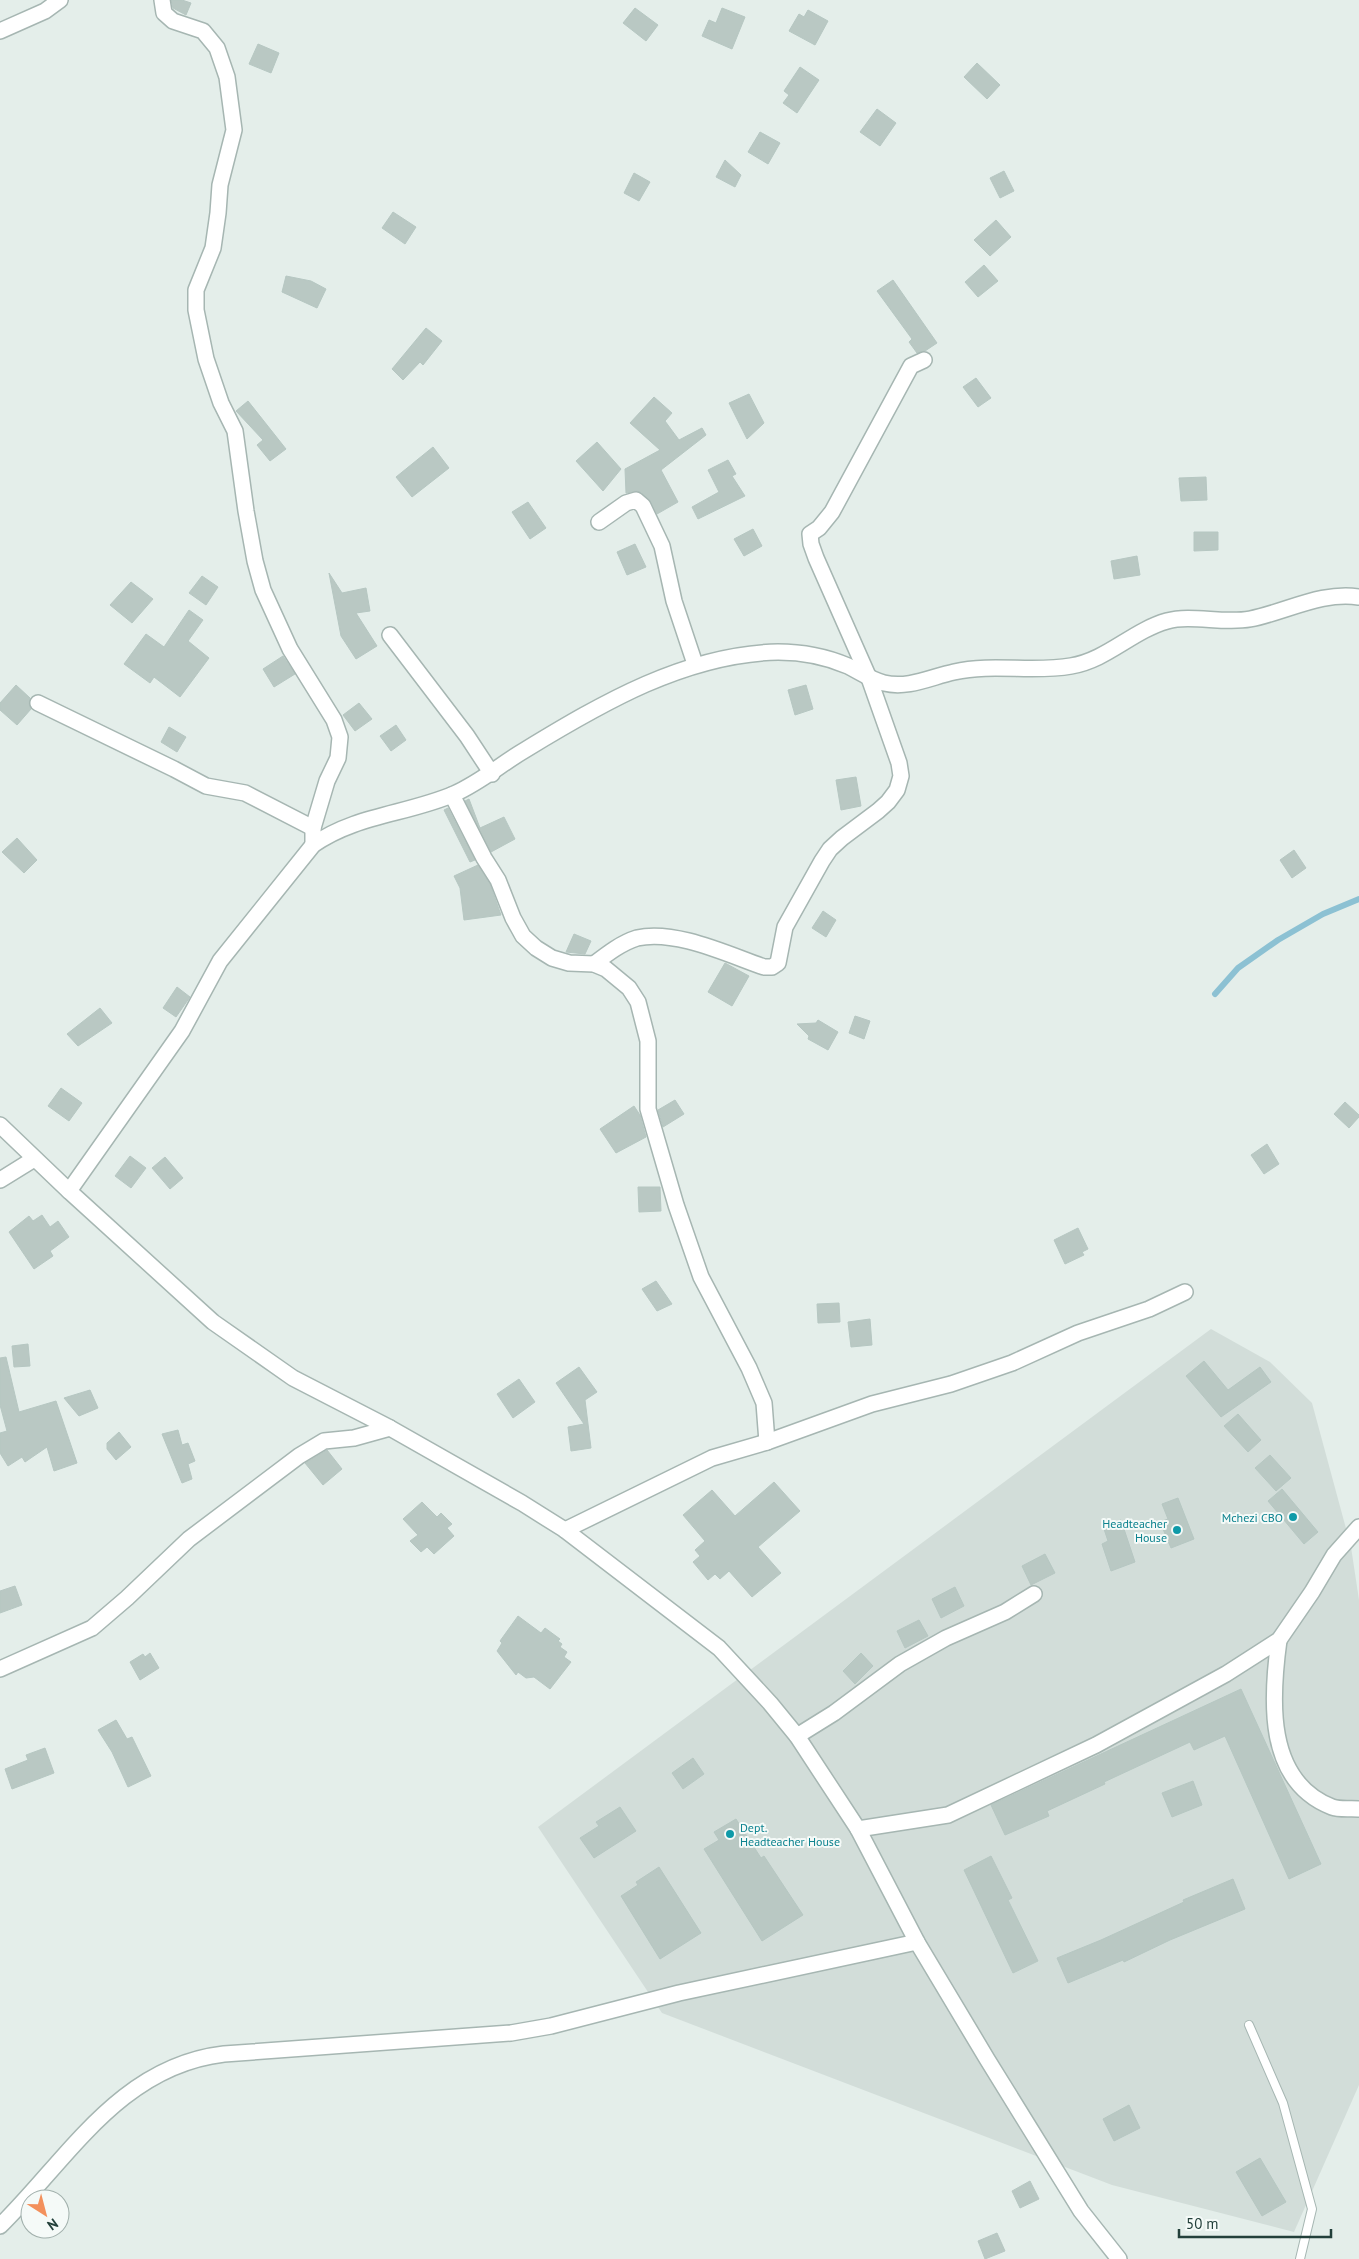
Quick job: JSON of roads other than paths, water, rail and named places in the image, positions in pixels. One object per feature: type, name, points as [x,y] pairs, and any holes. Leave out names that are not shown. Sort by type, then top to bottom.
[{"type":"street","points":[[0,31],[45,11],[60,0]]},
{"type":"street","points":[[162,0],[164,13],[173,21],[203,31],[218,48],[227,77],[234,130],[220,185],[213,248],[196,290],[196,310],[206,359],[222,403],[235,431],[246,511],[255,561],[263,590],[290,649],[334,720],[340,737],[338,758],[327,781],[313,828],[314,845]]},
{"type":"street","points":[[594,964],[617,947],[637,938],[660,936],[695,943],[764,967],[772,967],[778,963],[785,927],[826,855],[842,838],[878,811],[897,790],[901,776],[900,763],[868,678],[810,544],[810,534],[819,528],[832,512],[911,366],[924,360]]},
{"type":"street","points":[[599,522],[626,503],[636,500],[643,506],[662,546],[674,601],[695,664]]},
{"type":"street","points":[[69,1191],[182,1031],[220,961],[314,845],[324,837],[368,819],[424,806],[452,795],[492,774],[525,750],[617,698],[664,676],[695,664],[723,657],[776,652],[803,653],[840,663],[868,678],[885,684],[900,685],[968,670],[1074,666],[1093,660],[1140,633],[1169,620],[1224,622],[1250,618],[1336,596],[1359,597]]},
{"type":"street","points":[[390,636],[467,736],[492,774]]},
{"type":"street","points":[[38,703],[206,786],[245,793],[313,828]]},
{"type":"street","points":[[452,795],[484,858],[498,880],[513,918],[523,936],[536,948],[552,958],[569,963],[594,964],[606,969],[629,988],[638,1002],[648,1041],[648,1108],[676,1205],[702,1277],[749,1368],[764,1404],[767,1442]]},
{"type":"street","points":[[0,1125],[69,1191],[213,1322],[293,1378],[390,1428],[522,1503],[565,1530],[719,1648],[770,1702],[797,1736],[858,1829],[917,1942],[1081,2211],[1119,2259]]},
{"type":"street","points":[[0,1180],[34,1158]]},
{"type":"street","points":[[565,1530],[712,1458],[767,1442],[872,1404],[951,1384],[1012,1363],[1078,1333],[1149,1309],[1184,1292]]},
{"type":"street","points":[[0,1669],[92,1628],[128,1598],[189,1539],[299,1456],[324,1440],[354,1438],[390,1428]]},
{"type":"street","points":[[858,1829],[948,1815],[1096,1744],[1226,1674],[1279,1640],[1312,1592],[1334,1555],[1359,1527]]},
{"type":"street","points":[[797,1736],[834,1713],[900,1664],[946,1638],[1005,1612],[1034,1594]]},
{"type":"street","points":[[1279,1640],[1274,1681],[1274,1715],[1281,1751],[1294,1777],[1311,1795],[1333,1807],[1359,1808]]},
{"type":"street","points":[[0,2226],[104,2113],[166,2069],[202,2056],[389,2043],[510,2033],[543,2028],[679,1993],[917,1942]]},
{"type":"lane","points":[[1249,2025],[1283,2103],[1312,2209],[1300,2259]]},
{"type":"waterway","points":[[1215,994],[1238,968],[1278,940],[1323,914],[1359,899]]},
{"type":"place","name":"Mchezi CBO","points":[[1293,1517]]},
{"type":"place","name":"Headteacher House","points":[[1177,1530]]},
{"type":"place","name":"Dept. Headteacher House","points":[[730,1834]]}]
